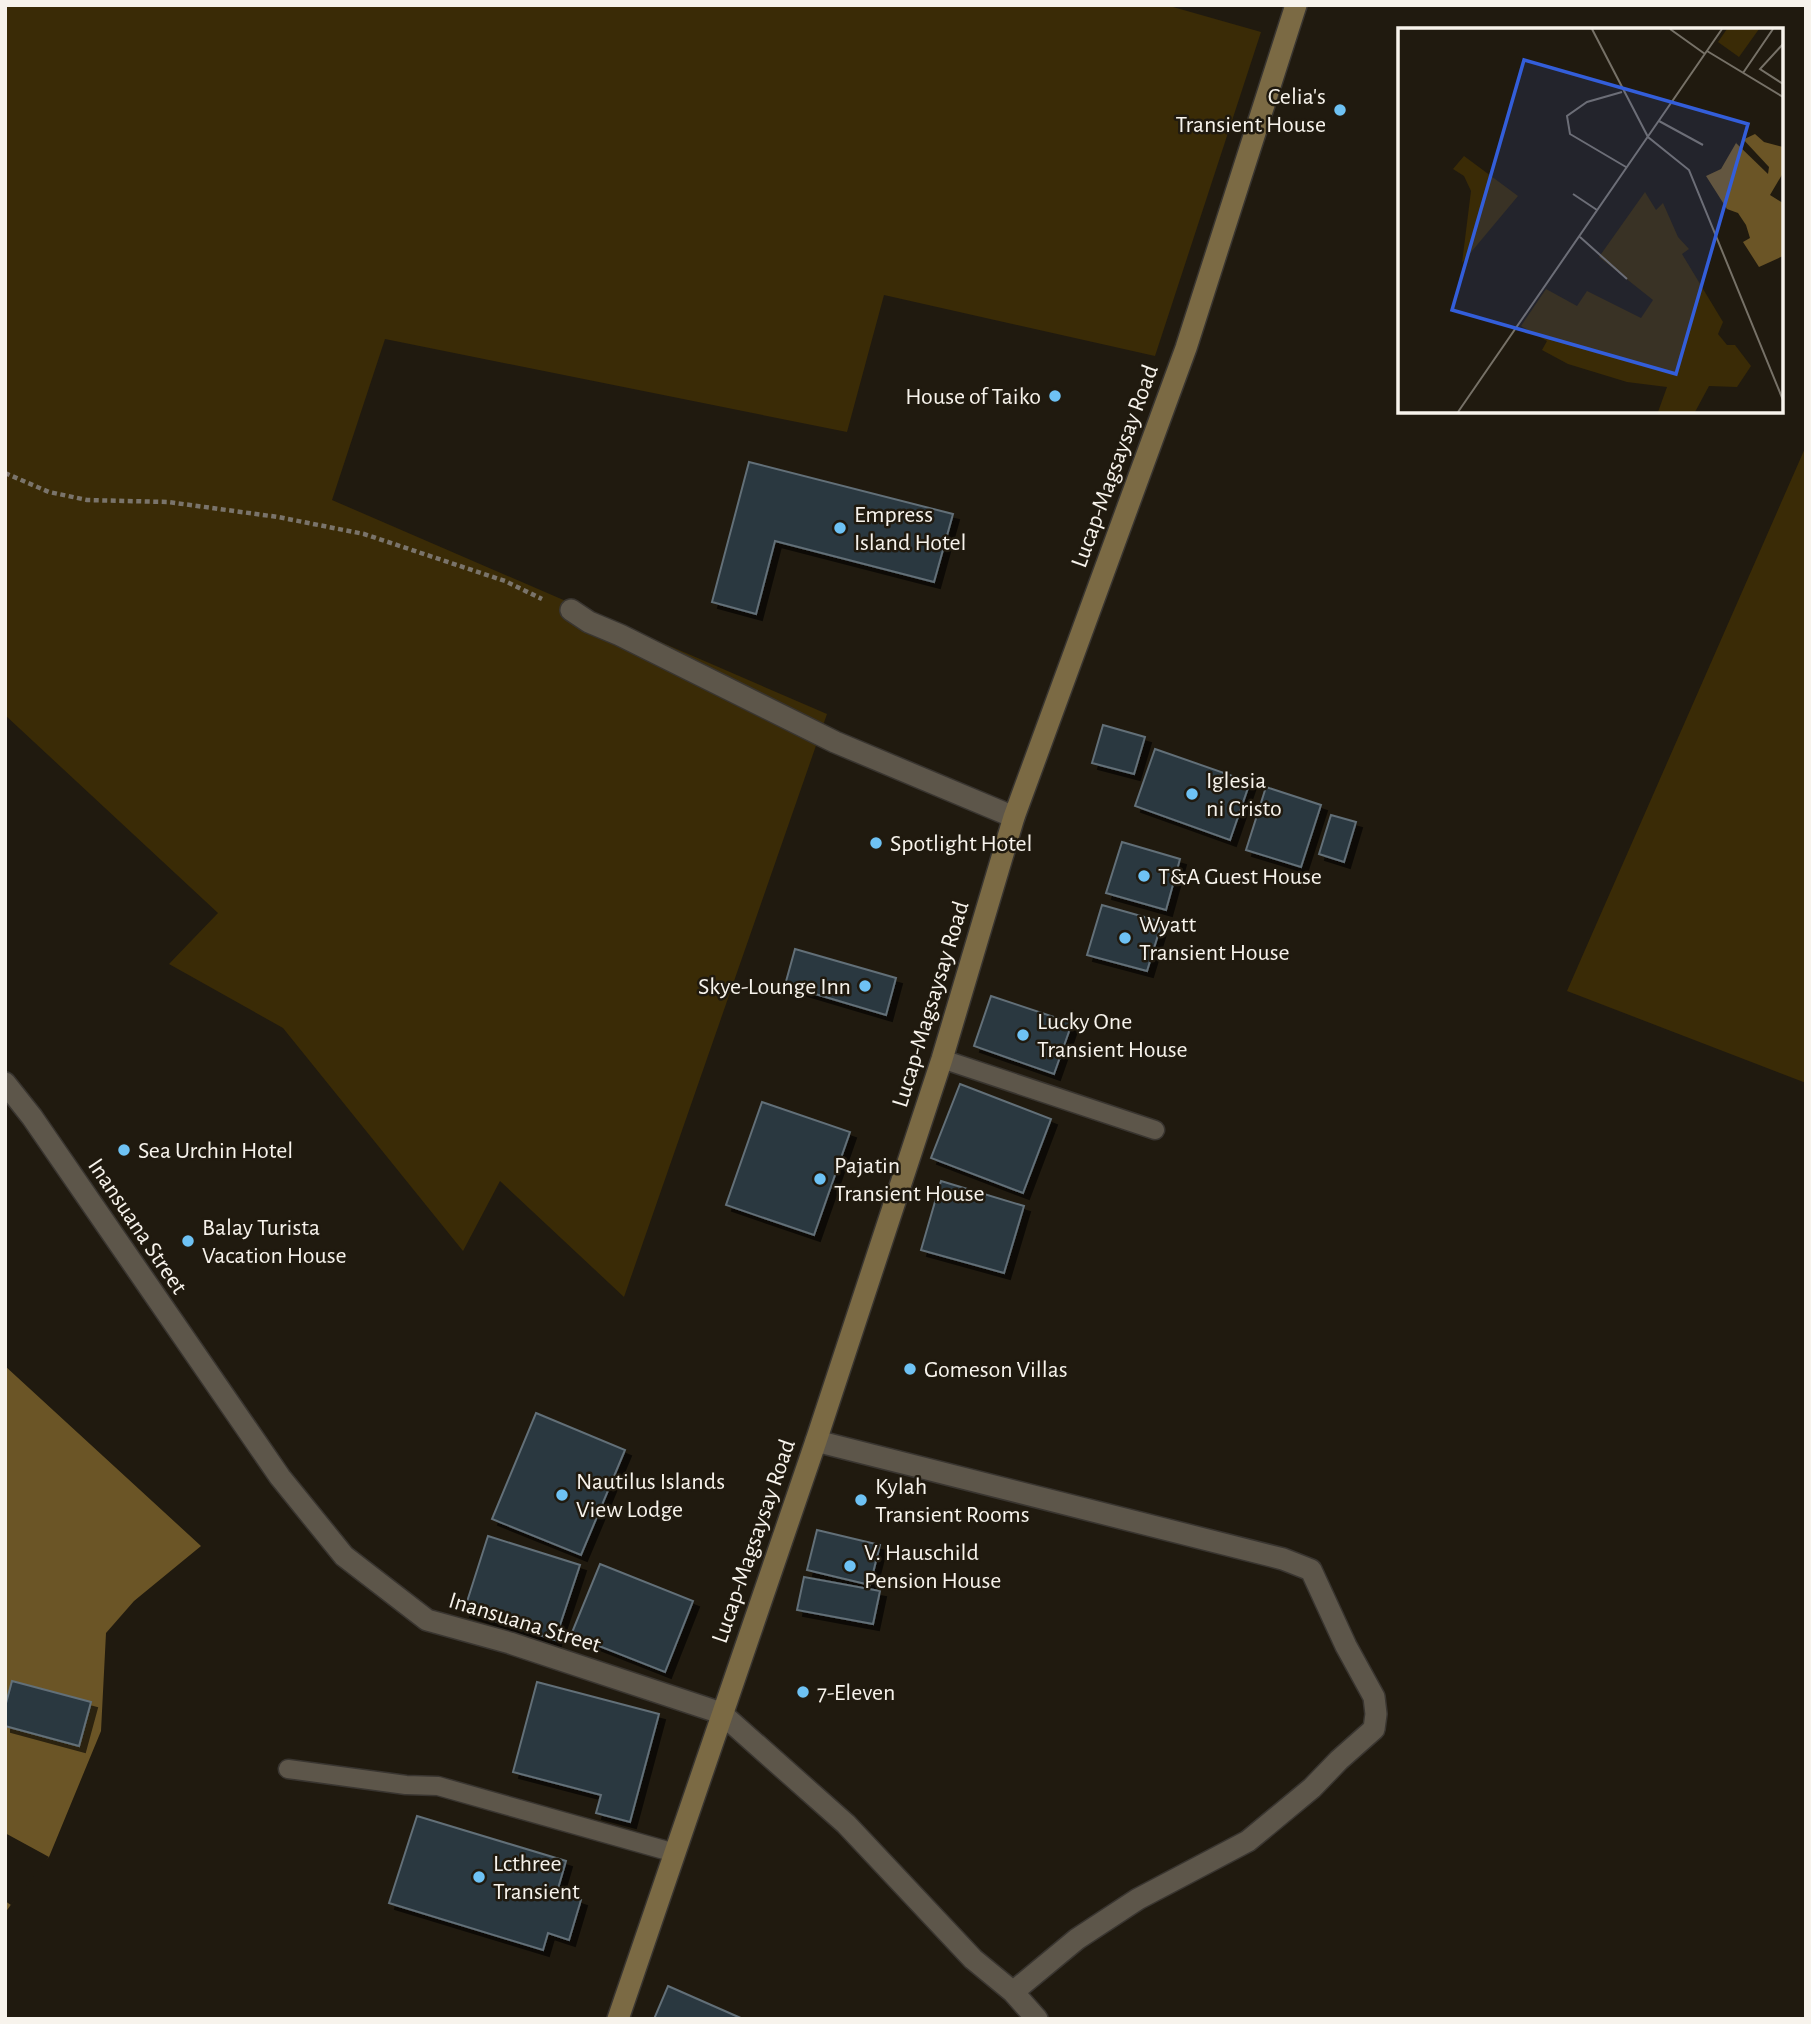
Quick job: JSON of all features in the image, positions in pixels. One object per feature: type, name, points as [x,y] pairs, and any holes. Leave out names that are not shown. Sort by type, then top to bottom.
[{"type":"street","name":"Lucap-Magsaysay Road","points":[[618,2019],[816,1441],[942,1059],[1014,817],[1186,348],[1296,5]]},
{"type":"street","points":[[571,610],[589,622],[835,742],[1014,817]]},
{"type":"street","name":"Inansuana Street","points":[[5,1083],[32,1117],[280,1477],[344,1556],[427,1620],[510,1643],[721,1713],[846,1824],[973,1959],[1013,1992],[1037,2019]]},
{"type":"street","points":[[816,1441],[1283,1559],[1311,1570],[1326,1597],[1346,1646],[1374,1697],[1374,1729],[1339,1759],[1312,1788],[1248,1841],[1139,1899],[1077,1939],[1013,1992]]},
{"type":"lane","points":[[942,1059],[1155,1130]]},
{"type":"lane","points":[[288,1769],[438,1786],[675,1853]]},
{"type":"path","points":[[5,473],[49,492],[87,500],[168,502],[278,517],[364,534],[505,581],[549,603],[571,610]]},
{"type":"shaded area","points":[[5,5],[1166,5],[1261,32],[1155,356],[884,295],[847,432],[385,339],[332,500],[827,714],[624,1297],[500,1181],[463,1251],[283,1028],[169,964],[218,913],[5,715]]},
{"type":"shaded area","points":[[1806,446],[1806,1083],[1567,991]]},
{"type":"shaded area","points":[[5,1366],[201,1546],[134,1601],[106,1633],[101,1731],[49,1857],[32,1875],[5,1913]]},
{"type":"pier","points":[[5,1833],[49,1857],[11,1905],[5,1901]]},
{"type":"building","name":"Empress Island Hotel","points":[[749,462],[953,514],[934,582],[775,541],[756,614],[712,602]]},
{"type":"building","points":[[1103,725],[1145,737],[1134,774],[1092,763]]},
{"type":"building","name":"Iglesia ni Cristo","points":[[1155,749],[1250,782],[1230,840],[1135,806]]},
{"type":"building","points":[[1266,787],[1321,805],[1301,867],[1246,850]]},
{"type":"building","points":[[1331,815],[1356,822],[1344,862],[1319,854]]},
{"type":"building","name":"T&A Guest House","points":[[1122,842],[1180,859],[1166,910],[1106,893]]},
{"type":"building","name":"Wyatt Transient House","points":[[1102,905],[1162,922],[1147,971],[1087,955]]},
{"type":"building","points":[[795,949],[896,978],[886,1015],[785,985]]},
{"type":"building","name":"Lucky One Transient House","points":[[991,996],[1072,1023],[1054,1074],[974,1046]]},
{"type":"building","points":[[960,1084],[1051,1119],[1023,1193],[931,1158]]},
{"type":"building","points":[[762,1102],[850,1132],[814,1235],[726,1205]]},
{"type":"building","points":[[941,1181],[1024,1206],[1004,1273],[921,1250]]},
{"type":"building","points":[[536,1413],[625,1450],[581,1555],[492,1519]]},
{"type":"building","points":[[817,1530],[880,1545],[870,1585],[807,1570]]},
{"type":"building","points":[[488,1536],[580,1565],[555,1640],[464,1611]]},
{"type":"building","points":[[600,1564],[693,1601],[665,1672],[571,1635]]},
{"type":"building","points":[[804,1577],[880,1591],[873,1624],[797,1610]]},
{"type":"building","points":[[12,1681],[91,1702],[79,1746],[5,1726],[5,1707]]},
{"type":"building","points":[[537,1682],[659,1714],[630,1822],[596,1813],[601,1795],[513,1772]]},
{"type":"building","name":"Lcthree Transient","points":[[417,1816],[566,1861],[557,1892],[581,1900],[569,1940],[548,1933],[543,1950],[389,1903]]},
{"type":"building","points":[[668,1986],[743,2019],[654,2019]]},
{"type":"place","name":"Celia's Transient House","points":[[1340,110]]},
{"type":"place","name":"House of Taiko","points":[[1055,396]]},
{"type":"place","name":"Empress Island Hotel","points":[[840,528]]},
{"type":"place","name":"Iglesia ni Cristo","points":[[1192,794]]},
{"type":"place","name":"Spotlight Hotel","points":[[876,843]]},
{"type":"place","name":"T&A Guest House","points":[[1144,876]]},
{"type":"place","name":"Wyatt Transient House","points":[[1125,938]]},
{"type":"place","name":"Skye-Lounge Inn","points":[[865,986]]},
{"type":"place","name":"Lucky One Transient House","points":[[1023,1035]]},
{"type":"place","name":"Sea Urchin Hotel","points":[[124,1150]]},
{"type":"place","name":"Pajatin Transient House","points":[[820,1179]]},
{"type":"place","name":"Balay Turista Vacation House","points":[[188,1241]]},
{"type":"place","name":"Gomeson Villas","points":[[910,1369]]},
{"type":"place","name":"Nautilus Islands View Lodge","points":[[562,1495]]},
{"type":"place","name":"Kylah Transient Rooms","points":[[861,1500]]},
{"type":"place","name":"V. Hauschild Pension House","points":[[850,1566]]},
{"type":"place","name":"7-Eleven","points":[[803,1692]]},
{"type":"place","name":"Lcthree Transient","points":[[479,1877]]}]
